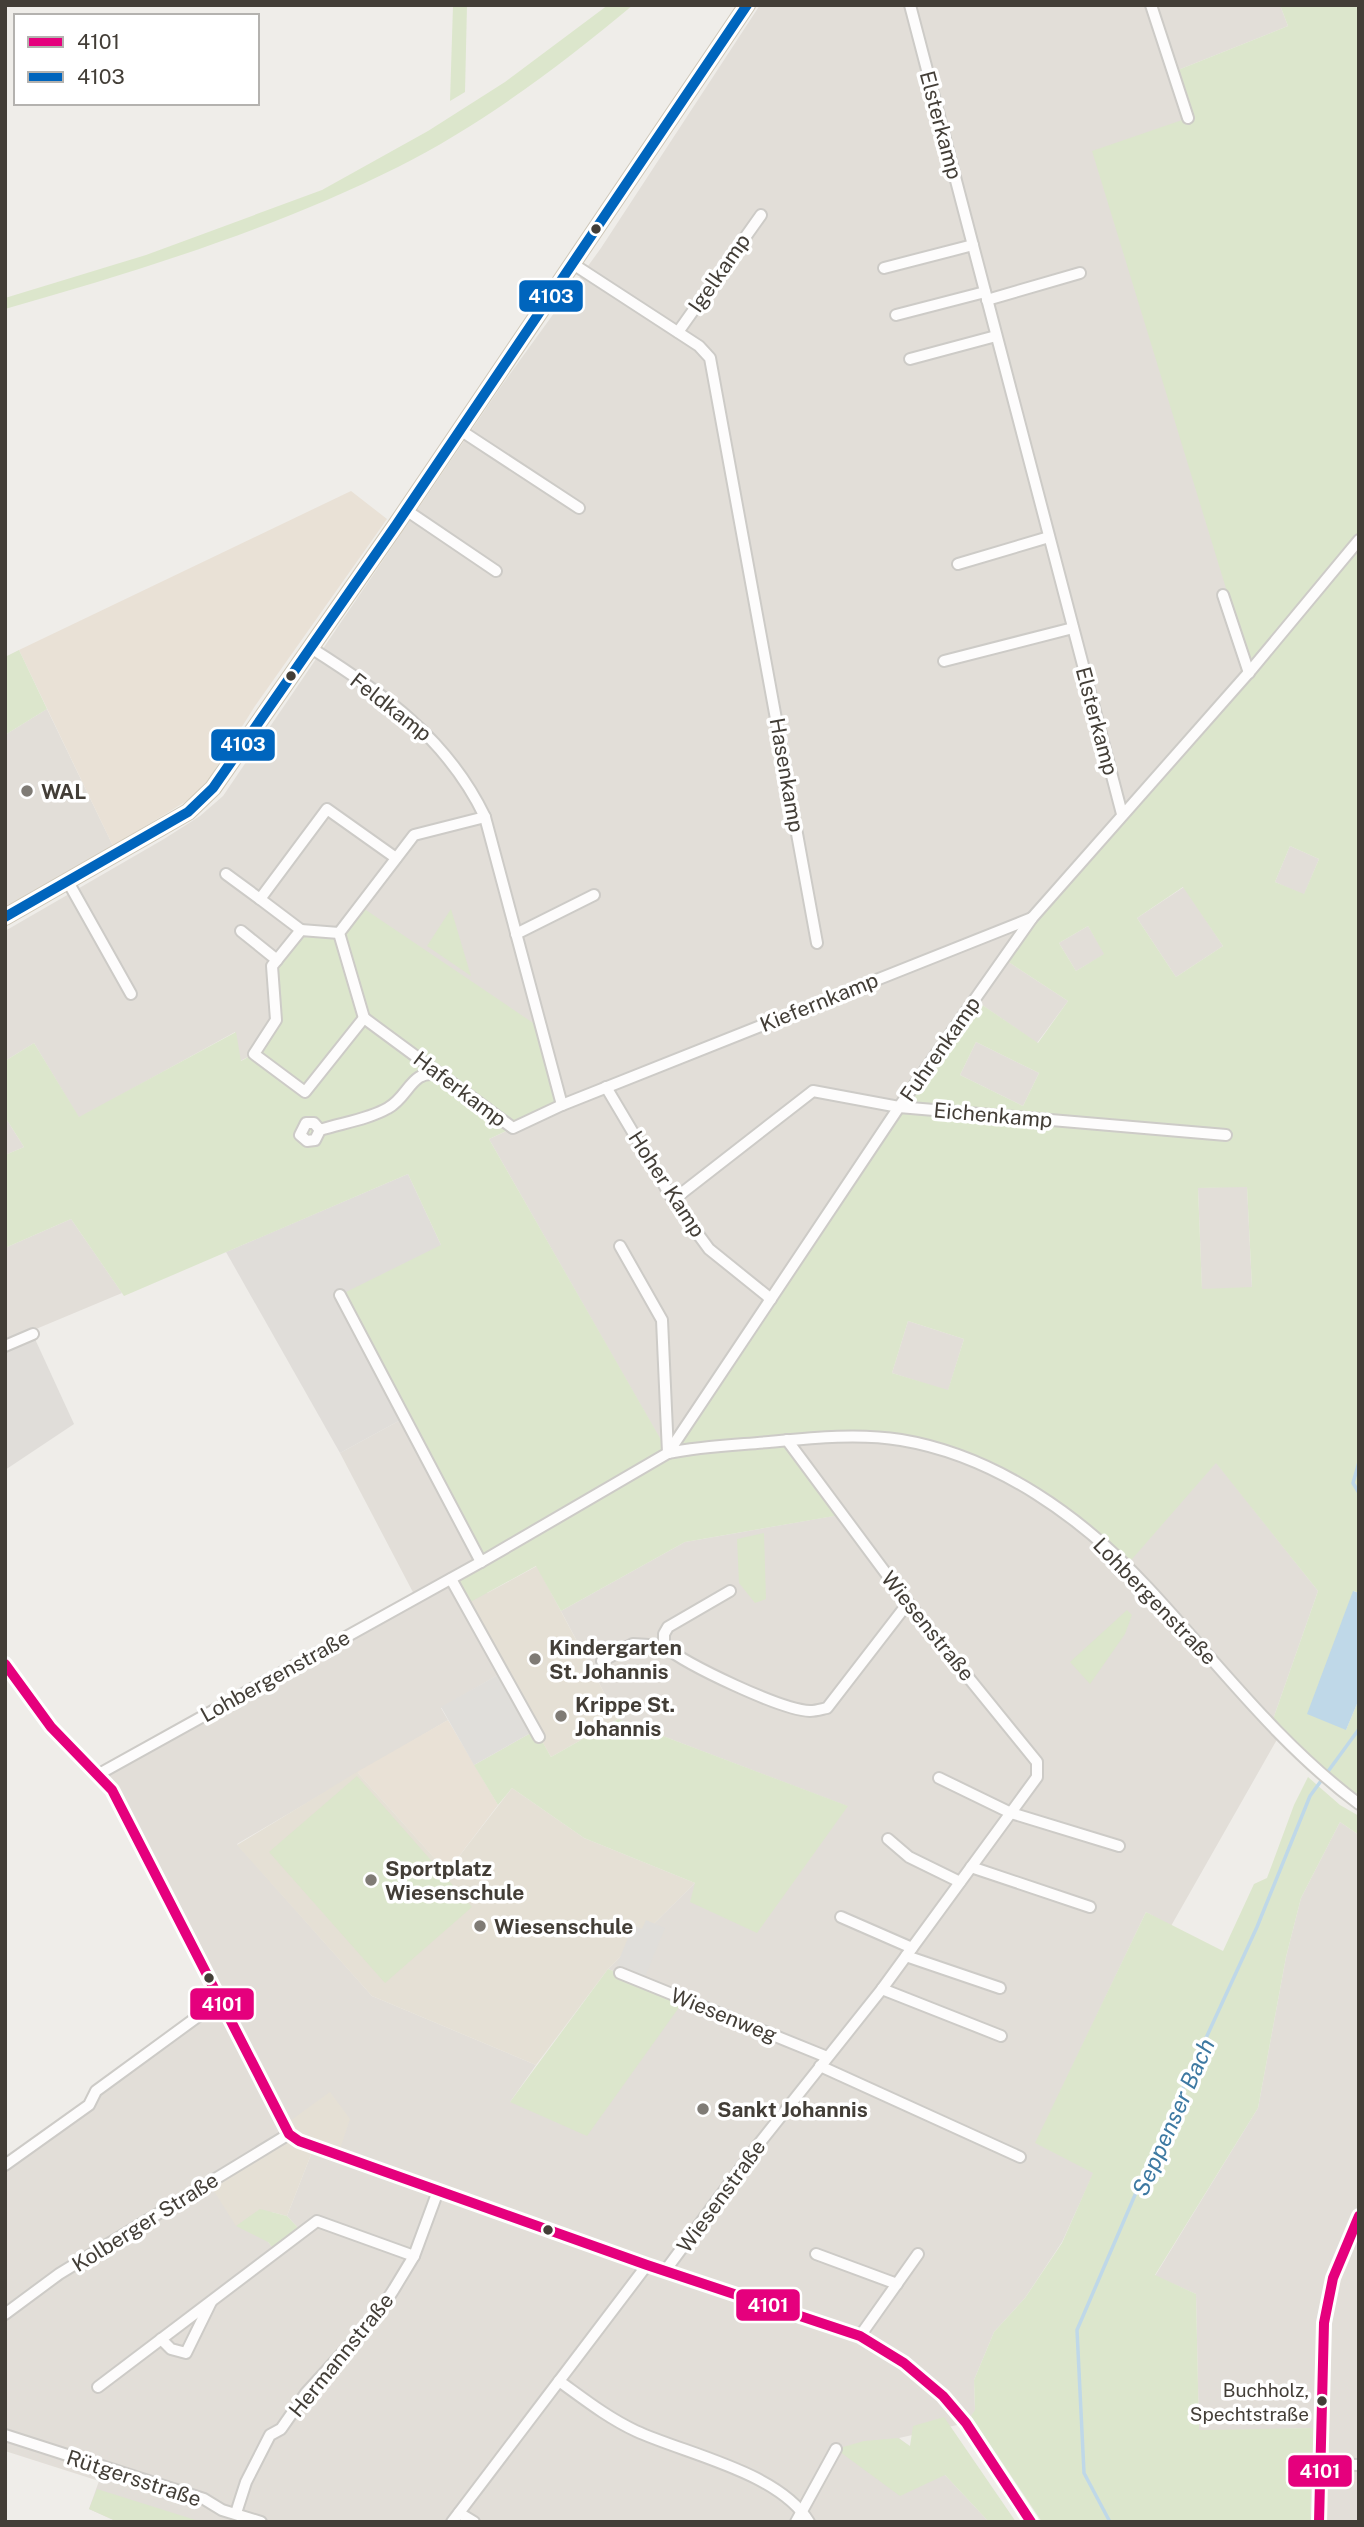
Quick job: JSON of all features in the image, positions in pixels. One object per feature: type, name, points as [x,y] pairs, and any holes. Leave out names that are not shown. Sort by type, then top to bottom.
[{"type":"main road","points":[[5,917],[200,803],[227,769],[396,525],[747,5]]},
{"type":"street","name":"Elsterkamp","points":[[910,5],[1122,814]]},
{"type":"street","points":[[1150,5],[1188,118]]},
{"type":"street","name":"Igelkamp","points":[[678,332],[761,215]]},
{"type":"street","points":[[884,268],[972,245]]},
{"type":"street","name":"Hasenkamp","points":[[572,264],[699,345],[710,358],[817,943]]},
{"type":"street","points":[[896,315],[1080,273]]},
{"type":"street","points":[[910,359],[996,336]]},
{"type":"street","points":[[460,430],[579,508]]},
{"type":"street","points":[[406,510],[496,571]]},
{"type":"street","points":[[958,564],[1049,537]]},
{"type":"street","name":"Fuhrenkamp","points":[[668,1453],[899,1107],[1032,918],[1248,673],[1359,540]]},
{"type":"street","points":[[1223,595],[1248,673]]},
{"type":"street","points":[[944,661],[1073,628]]},
{"type":"street","name":"Feldkamp","points":[[311,648],[406,714],[437,742],[458,768],[485,817],[562,1105]]},
{"type":"street","points":[[260,899],[327,809],[396,858]]},
{"type":"street","points":[[340,933],[414,835],[485,817]]},
{"type":"street","points":[[226,874],[301,930],[340,933]]},
{"type":"street","points":[[67,880],[131,994]]},
{"type":"street","points":[[516,934],[594,895]]},
{"type":"street","name":"Kiefernkamp","points":[[606,1087],[1032,918]]},
{"type":"street","points":[[301,930],[272,966],[276,1020],[254,1054],[305,1091],[364,1018],[340,933]]},
{"type":"street","points":[[241,931],[277,960]]},
{"type":"street","name":"Haferkamp","points":[[364,1018],[513,1129],[562,1105]]},
{"type":"street","points":[[320,1130],[391,1106],[412,1082],[425,1073],[442,1076]]},
{"type":"street","points":[[562,1105],[606,1087]]},
{"type":"street","name":"Hoher Kamp","points":[[606,1087],[673,1200],[709,1249],[771,1299]]},
{"type":"street","name":"Eichenkamp","points":[[673,1200],[813,1091],[899,1107],[1226,1135]]},
{"type":"street","points":[[620,1246],[662,1320],[668,1453]]},
{"type":"street","points":[[340,1295],[481,1562]]},
{"type":"street","points":[[5,1346],[33,1334]]},
{"type":"street","name":"Lohbergenstraße","points":[[99,1774],[451,1579],[668,1453],[699,1447],[864,1437],[900,1440],[941,1449],[997,1472],[1064,1511],[1147,1587],[1311,1767],[1359,1804]]},
{"type":"street","name":"Wiesenstraße","points":[[665,2271],[909,1952],[1037,1777],[1037,1762],[908,1603],[786,1440]]},
{"type":"street","points":[[451,1579],[540,1737]]},
{"type":"street","points":[[664,1646],[664,1634],[668,1628],[730,1591]]},
{"type":"street","points":[[602,1661],[633,1644],[664,1646],[678,1658],[792,1707],[811,1712],[827,1709],[908,1603]]},
{"type":"street","points":[[5,1664],[67,1746],[99,1774],[112,1790],[289,2134],[299,2141],[648,2265],[860,2336],[893,2353],[932,2384],[966,2423],[1031,2522]]},
{"type":"street","points":[[939,1778],[1011,1813],[1119,1846]]},
{"type":"street","points":[[888,1839],[909,1857],[960,1882]]},
{"type":"street","points":[[971,1867],[1090,1907]]},
{"type":"street","points":[[841,1917],[909,1952],[1000,1988]]},
{"type":"street","name":"Wiesenweg","points":[[620,1973],[827,2057]]},
{"type":"street","points":[[881,1989],[1001,2036]]},
{"type":"street","points":[[5,2165],[89,2105],[96,2091],[219,2001]]},
{"type":"street","points":[[820,2066],[1020,2157]]},
{"type":"street","name":"Kolberger Straße","points":[[5,2314],[60,2274],[289,2134]]},
{"type":"street","name":"Hermannstraße","points":[[236,2513],[246,2482],[271,2435],[281,2429],[306,2393],[378,2314],[414,2256],[439,2191]]},
{"type":"street","points":[[1319,2522],[1324,2323],[1328,2297],[1359,2215]]},
{"type":"street","points":[[98,2387],[317,2221],[414,2256]]},
{"type":"street","points":[[816,2253],[897,2284]]},
{"type":"street","points":[[860,2336],[918,2254]]},
{"type":"street","points":[[474,2522],[455,2517],[648,2265]]},
{"type":"street","points":[[161,2339],[172,2350],[186,2353],[213,2300]]},
{"type":"street","points":[[559,2381],[606,2414],[637,2431],[742,2471],[802,2510],[809,2522]]},
{"type":"street","name":"Rütgersstraße","points":[[5,2435],[204,2499],[261,2522]]},
{"type":"street","points":[[796,2522],[836,2449]]},
{"type":"street","points":[[1320,2464],[1359,2465]]},
{"type":"shaded area","points":[[760,5],[1280,5],[1288,26],[1173,72],[1188,118],[1251,670],[1004,959],[1068,1001],[1037,1043],[975,1000],[668,1453],[489,1139],[513,1128],[277,1012],[254,1054],[240,1061],[235,1032],[79,1118],[34,1043],[5,1061],[5,931],[164,839],[200,816],[223,796],[502,385],[601,248]]},
{"type":"shaded area","points":[[351,491],[387,519],[255,706],[209,779],[190,799],[113,846],[19,650]]},
{"type":"shaded area","points":[[47,709],[113,846],[5,908],[5,735]]},
{"type":"shaded area","points":[[1290,846],[1319,859],[1304,895],[1275,882]]},
{"type":"shaded area","points":[[1184,887],[1223,946],[1176,977],[1137,918]]},
{"type":"shaded area","points":[[1088,926],[1105,954],[1076,971],[1059,943]]},
{"type":"shaded area","points":[[976,1042],[1039,1073],[1023,1106],[960,1075]]},
{"type":"shaded area","points":[[5,1117],[24,1147],[5,1155]]},
{"type":"shaded area","points":[[408,1174],[441,1245],[406,1417],[340,1453],[226,1252]]},
{"type":"shaded area","points":[[1247,1186],[1252,1288],[1202,1290],[1198,1188]]},
{"type":"shaded area","points":[[71,1219],[122,1293],[5,1342],[5,1248]]},
{"type":"shaded area","points":[[908,1321],[964,1339],[948,1391],[892,1373]]},
{"type":"shaded area","points":[[35,1339],[74,1424],[5,1470],[5,1353]]},
{"type":"shaded area","points":[[406,1417],[481,1562],[503,1672],[441,1708],[448,1720],[237,1844],[372,1996],[536,2065],[510,2102],[685,1999],[608,1969],[695,1883],[847,1806],[618,1719],[561,1611],[685,1542],[839,1515],[787,1440],[864,1437],[1216,1462],[1318,1591],[1271,1725],[1279,1736],[1171,1926],[1146,1912],[1036,2143],[1094,2172],[1062,2242],[1025,2298],[994,2332],[974,2380],[975,2411],[966,2423],[899,2438],[945,2475],[989,2522],[118,2522],[89,2509],[99,2481],[5,2451],[5,2165],[89,2105],[96,2091],[218,2001],[99,1774],[416,1598],[340,1453]],"holes":[[[283,2126],[314,2147],[287,2216],[302,2232],[276,2252],[268,2242]]]},
{"type":"shaded area","points":[[537,1566],[618,1719],[551,1757],[465,1605]]},
{"type":"shaded area","points":[[503,1672],[536,1730],[474,1765],[441,1707]]},
{"type":"shaded area","points":[[448,1720],[498,1805],[447,1872],[357,1772]]},
{"type":"shaded area","name":"Wiesenschule","points":[[357,1772],[447,1872],[512,1788],[584,1838],[695,1883],[608,1969],[536,2065],[372,1996],[237,1845]]},
{"type":"shaded area","points":[[1340,1822],[1359,1835],[1359,2522],[1310,2522],[1314,2428],[1199,2431],[1196,2294],[1155,2276],[1258,2108],[1286,1957],[1301,1898]]},
{"type":"shaded area","points":[[646,1920],[665,1928],[645,1977],[617,1965],[633,1925],[642,1929]]},
{"type":"shaded area","points":[[330,2092],[350,2119],[338,2155],[314,2147],[287,2216],[260,2209],[236,2226],[209,2183],[288,2134],[283,2126]]},
{"type":"green space","points":[[453,5],[467,5],[465,92],[450,101]]},
{"type":"green space","points":[[608,5],[633,5],[520,93],[460,132],[398,167],[303,210],[205,247],[5,309],[5,298],[146,255],[322,190],[428,131],[505,82]]},
{"type":"green space","points":[[1280,5],[1359,5],[1359,1593],[1354,1591],[1346,1730],[1359,1699],[1359,1804],[1271,1725],[1318,1591],[1216,1463],[1126,1566],[1064,1511],[997,1472],[900,1440],[787,1440],[840,1515],[685,1542],[561,1611],[536,1566],[465,1605],[451,1579],[480,1562],[340,1295],[441,1245],[408,1174],[124,1296],[71,1219],[5,1248],[5,1155],[24,1147],[5,1117],[5,1061],[34,1043],[79,1117],[236,1032],[241,1061],[264,1043],[270,1032],[274,1007],[272,966],[301,930],[339,933],[360,906],[542,1029],[562,1105],[489,1139],[668,1452],[975,1000],[1038,1043],[1068,1001],[1004,959],[1251,670],[1092,151],[1188,118],[1173,72],[1288,26]],"holes":[[[1290,846],[1319,859],[1304,894],[1275,882]],[[1183,887],[1223,946],[1176,977],[1137,918]],[[1088,926],[1104,954],[1076,971],[1059,943]],[[976,1042],[1039,1073],[1023,1106],[960,1075]],[[1247,1187],[1252,1287],[1202,1289],[1198,1188]],[[908,1321],[964,1339],[948,1390],[892,1373]]]},
{"type":"green space","points":[[19,650],[47,709],[5,735],[5,657]]},
{"type":"green space","points":[[451,909],[471,976],[427,946]]},
{"type":"green space","points":[[764,1533],[766,1599],[755,1603],[739,1583],[737,1539]]},
{"type":"green space","points":[[1127,1610],[1132,1615],[1125,1634],[1090,1684],[1070,1662]]},
{"type":"green space","points":[[618,1719],[848,1806],[757,1933],[690,1902],[695,1883],[584,1838],[512,1788],[498,1805],[474,1765],[536,1730],[551,1757]]},
{"type":"green space","name":"Sportplatz Wiesenschule","points":[[357,1776],[472,1907],[385,1983],[269,1852]]},
{"type":"green space","points":[[1308,1777],[1340,1805],[1359,1816],[1359,1835],[1340,1822],[1301,1898],[1286,1957],[1258,2108],[1155,2275],[1196,2294],[1199,2430],[1314,2428],[1310,2522],[1042,2522],[971,2416],[975,2410],[974,2380],[994,2332],[1025,2298],[1062,2243],[1093,2173],[1035,2143],[1146,1912],[1223,1951],[1254,1884],[1267,1878],[1294,1805]]},
{"type":"green space","points":[[608,1969],[685,1999],[587,2136],[510,2102]]},
{"type":"green space","points":[[260,2209],[287,2216],[302,2232],[276,2252],[268,2242],[236,2226]]},
{"type":"green space","points":[[944,2417],[1016,2522],[989,2522],[945,2475],[900,2496],[836,2449],[864,2441],[898,2438],[910,2446],[913,2426]]},
{"type":"green space","points":[[97,2489],[202,2522],[118,2522],[89,2509]]},
{"type":"water","points":[[1353,1591],[1359,1593],[1359,1699],[1346,1730],[1307,1714]]},
{"type":"waterway","name":"Seppenser Bach","points":[[1359,1462],[1353,1483],[1359,1493]]},
{"type":"waterway","name":"Seppenser Bach","points":[[1110,2522],[1084,2473],[1077,2330],[1150,2160],[1257,1927],[1310,1796],[1359,1729]]},
{"type":"transit line","name":"4103","points":[[5,917],[188,812],[213,788],[396,525],[747,5]]},
{"type":"transit line","name":"4101","points":[[5,1664],[51,1727],[112,1790],[289,2134],[299,2141],[647,2265],[860,2336],[904,2363],[943,2396],[966,2423],[1031,2522]]},
{"type":"transit line","name":"4101","points":[[1319,2522],[1324,2323],[1333,2278],[1359,2216]]},
{"type":"place","name":"WAL","points":[[27,791]]},
{"type":"place","name":"Kindergarten St. Johannis","points":[[535,1659]]},
{"type":"place","name":"Krippe St. Johannis","points":[[561,1716]]},
{"type":"place","name":"Sportplatz Wiesenschule","points":[[371,1880]]},
{"type":"place","name":"Wiesenschule","points":[[480,1926]]},
{"type":"place","name":"Sankt Johannis","points":[[703,2109]]},
{"type":"place","name":"Buchholz, Spechtstraße","points":[[1322,2401]]}]
